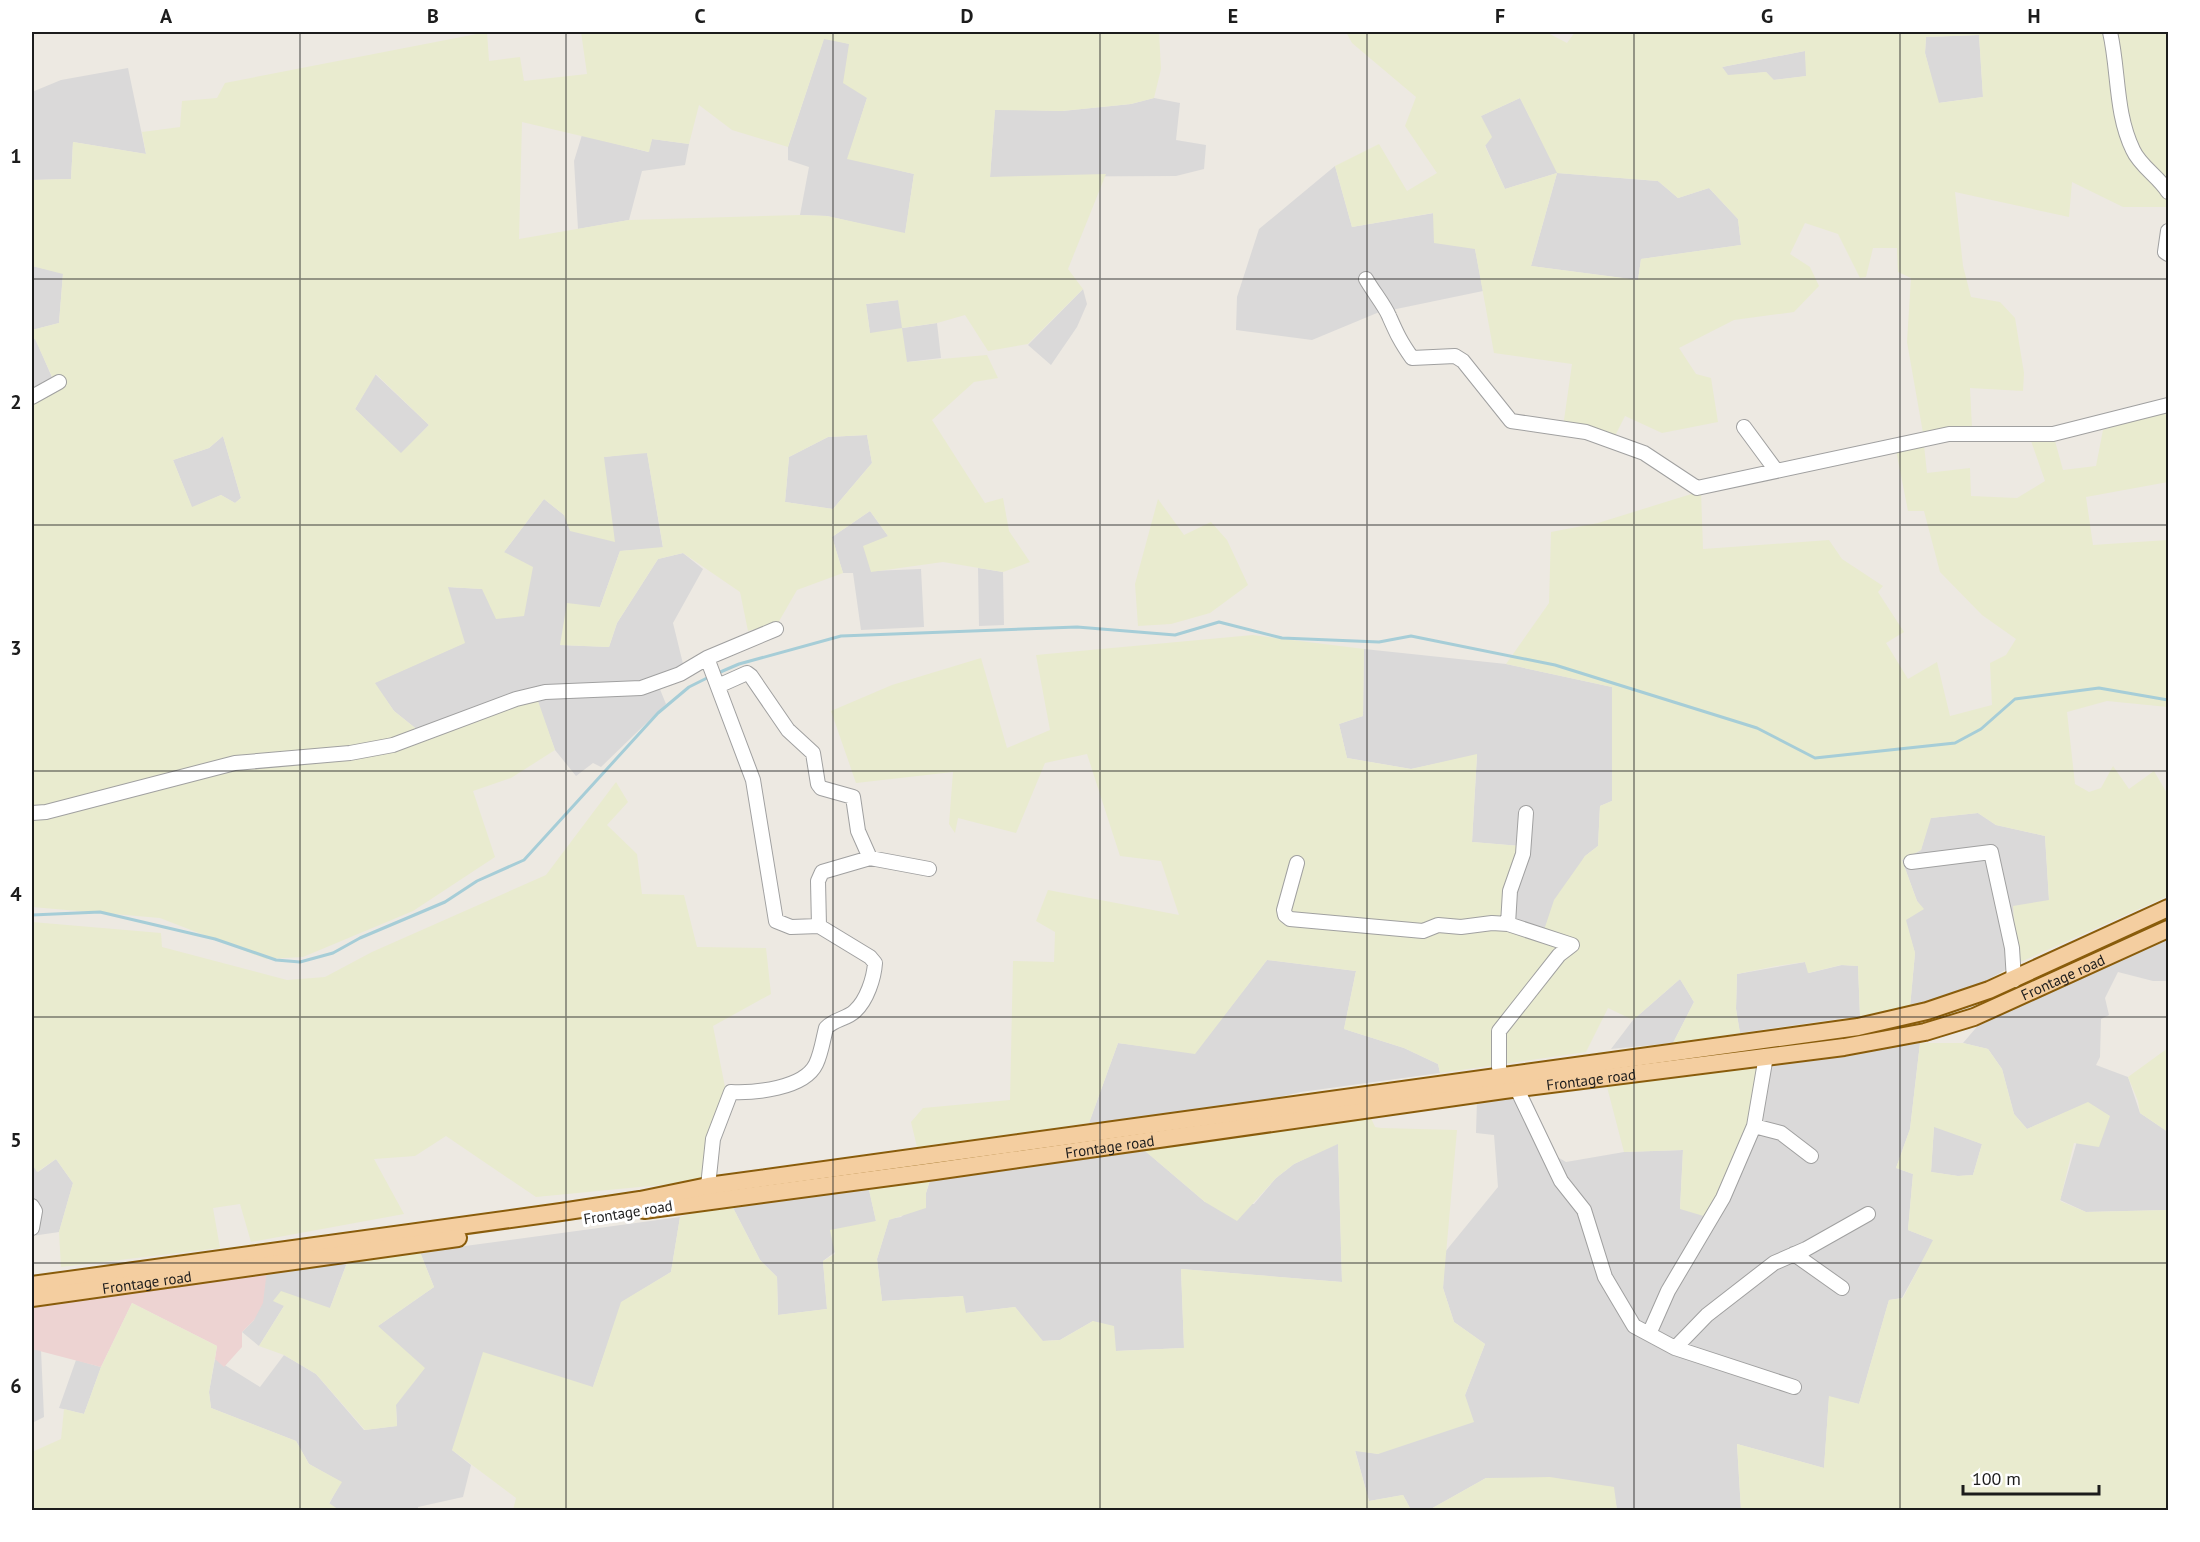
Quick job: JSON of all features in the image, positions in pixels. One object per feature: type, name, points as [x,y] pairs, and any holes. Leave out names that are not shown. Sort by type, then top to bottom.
[{"type":"main road","points":[[32,1285],[561,1212],[640,1200],[708,1186],[1508,1085],[1595,1065],[1857,1027],[1927,1011],[1989,990],[2169,908]]},
{"type":"main road","name":"Frontage road","points":[[32,1298],[1508,1085],[1844,1047],[1925,1032],[1996,1008],[2169,929]]},
{"type":"main road","points":[[1989,990],[1996,1008]]},
{"type":"street","points":[[2110,32],[2116,60],[2121,115],[2133,152],[2169,192]]},
{"type":"street","points":[[2169,231],[2165,252],[2169,254]]},
{"type":"street","points":[[1366,279],[1382,308],[1388,313],[1396,334],[1412,358],[1455,356],[1463,361],[1511,421],[1586,432],[1644,453],[1697,488],[1769,473],[1775,469],[1948,434],[2052,434],[2169,405]]},
{"type":"street","points":[[32,397],[59,382]]},
{"type":"street","points":[[1744,427],[1775,469]]},
{"type":"street","points":[[32,813],[46,812],[235,763],[350,753],[393,745],[516,699],[545,692],[641,688],[709,662],[776,629]]},
{"type":"street","points":[[708,1186],[713,1139],[731,1092],[774,1091],[797,1081],[815,1066],[826,1028],[830,1023],[855,1011],[874,978],[875,963],[870,957],[819,927],[791,927],[776,921],[753,780],[709,662]]},
{"type":"street","points":[[717,684],[747,673],[751,676],[788,730],[813,753],[818,784],[821,788],[853,797],[858,831],[870,858]]},
{"type":"street","points":[[1508,924],[1510,891],[1523,854],[1526,813]]},
{"type":"street","points":[[1911,862],[1991,852],[2012,948],[2014,980]]},
{"type":"street","points":[[819,927],[818,881],[822,872],[870,858],[929,869]]},
{"type":"street","points":[[1297,863],[1284,910],[1290,919],[1423,930],[1438,925],[1461,927],[1508,924],[1572,945],[1559,954],[1499,1031],[1499,1067],[1508,1085],[1561,1181],[1584,1210],[1605,1277],[1634,1326],[1675,1348],[1794,1387]]},
{"type":"street","points":[[1649,1334],[1668,1291],[1723,1198],[1754,1126],[1766,1056]]},
{"type":"street","points":[[1754,1126],[1781,1133],[1811,1156]]},
{"type":"street","points":[[32,1206],[35,1211],[32,1228]]},
{"type":"street","points":[[1675,1348],[1707,1315],[1760,1272],[1868,1214]]},
{"type":"street","points":[[1794,1254],[1842,1288]]},
{"type":"shaded area","points":[[1979,35],[1983,97],[1938,103],[1925,53],[1926,37]]},
{"type":"shaded area","points":[[824,38],[850,44],[867,98],[848,158],[914,174],[905,234],[827,216],[800,215],[809,167],[788,160],[788,147]]},
{"type":"shaded area","points":[[1805,51],[1807,76],[1773,80],[1766,72],[1728,76],[1722,67]]},
{"type":"shaded area","points":[[128,68],[146,154],[73,142],[71,179],[32,180],[32,92],[61,80]]},
{"type":"shaded area","points":[[1154,98],[1180,103],[1176,140],[1206,145],[1204,169],[1176,176],[990,177],[995,109],[1062,111],[1131,104]]},
{"type":"shaded area","points":[[1520,98],[1558,173],[1658,181],[1678,198],[1709,188],[1738,219],[1741,245],[1641,259],[1638,280],[1531,266],[1557,173],[1505,189],[1485,145],[1481,116]]},
{"type":"shaded area","points":[[582,135],[648,152],[652,139],[689,144],[685,165],[642,171],[629,220],[578,229],[574,161]]},
{"type":"shaded area","points":[[1335,166],[1352,227],[1434,213],[1475,249],[1483,291],[1377,313],[1312,340],[1236,330],[1237,297],[1259,229]]},
{"type":"shaded area","points":[[32,266],[63,273],[59,323],[32,330]]},
{"type":"shaded area","points":[[1083,289],[1087,304],[1077,327],[1051,365],[1028,345]]},
{"type":"shaded area","points":[[899,300],[903,328],[937,323],[941,358],[907,362],[870,333],[866,304]]},
{"type":"shaded area","points":[[35,338],[54,382],[32,390],[32,340]]},
{"type":"shaded area","points":[[375,374],[429,425],[401,454],[355,409]]},
{"type":"shaded area","points":[[867,435],[872,463],[833,509],[785,502],[789,457],[828,437]]},
{"type":"shaded area","points":[[223,436],[241,498],[235,503],[221,495],[192,508],[173,460],[209,448]]},
{"type":"shaded area","points":[[647,452],[663,548],[620,551],[600,607],[560,645],[609,647],[617,623],[658,559],[683,553],[703,569],[673,623],[686,676],[659,687],[666,704],[601,767],[593,763],[576,776],[555,750],[536,698],[424,735],[394,711],[374,683],[464,643],[447,587],[482,589],[504,552],[544,499],[564,515],[604,457]]},
{"type":"shaded area","points":[[870,511],[888,536],[871,571],[921,569],[924,627],[861,630],[853,573],[843,573],[832,537]]},
{"type":"shaded area","points":[[978,568],[1003,572],[1004,625],[979,626]]},
{"type":"shaded area","points":[[1364,649],[1506,664],[1612,687],[1612,801],[1600,806],[1598,846],[1585,856],[1542,936],[1501,926],[1520,846],[1472,842],[1477,755],[1411,769],[1347,758],[1339,724],[1363,716]]},
{"type":"shaded area","points":[[1978,813],[1996,825],[2045,836],[2049,900],[2016,964],[1982,983],[1910,1007],[1915,953],[1905,920],[1923,909],[1917,901],[1902,860],[1921,850],[1930,818]]},
{"type":"shaded area","points":[[2168,936],[2168,981],[2153,981],[2118,972],[2105,998],[2109,1015],[2101,1019],[2100,1057],[2096,1065],[2128,1077],[2140,1113],[2168,1132],[2168,1210],[2086,1212],[2060,1200],[2088,1103],[2027,1129],[2014,1114],[2002,1069],[1988,1049],[1963,1043],[1987,1015]]},
{"type":"shaded area","points":[[1267,960],[1356,971],[1344,1029],[1404,1048],[1438,1064],[1440,1073],[1301,1092],[1221,1110],[1089,1123],[1118,1043],[1195,1053]]},
{"type":"shaded area","points":[[1805,962],[1809,973],[1842,965],[1858,966],[1860,1016],[1740,1033],[1736,1009],[1737,974]]},
{"type":"shaded area","points":[[1680,979],[1694,1002],[1673,1043],[1611,1049],[1633,1020]]},
{"type":"shaded area","points":[[1920,1043],[1910,1129],[1896,1168],[1913,1174],[1908,1230],[1934,1240],[1902,1298],[1889,1300],[1859,1404],[1829,1397],[1824,1468],[1737,1444],[1741,1510],[1617,1510],[1613,1487],[1486,1478],[1429,1510],[1411,1510],[1403,1495],[1369,1501],[1355,1450],[1378,1454],[1465,1395],[1485,1344],[1454,1322],[1443,1288],[1445,1252],[1498,1187],[1494,1135],[1476,1133],[1477,1100],[1523,1092],[1554,1155],[1566,1162],[1624,1152],[1683,1150],[1680,1209],[1758,1058]]},
{"type":"shaded area","points":[[1934,1126],[1982,1144],[1973,1175],[1958,1176],[1931,1172]]},
{"type":"shaded area","points":[[1338,1143],[1342,1282],[1181,1269],[1184,1348],[1116,1351],[1093,1321],[1060,1340],[1042,1341],[1015,1307],[965,1313],[963,1296],[882,1301],[877,1259],[889,1219],[901,1217],[926,1193],[931,1177],[1144,1150],[1205,1202],[1254,1204],[1276,1178],[1294,1164]]},
{"type":"shaded area","points":[[56,1159],[73,1183],[59,1232],[32,1236],[32,1164],[38,1172]]},
{"type":"shaded area","points":[[869,1190],[876,1221],[823,1261],[827,1309],[778,1315],[777,1277],[760,1260],[730,1202]]},
{"type":"shaded area","points":[[680,1217],[671,1272],[622,1302],[593,1387],[452,1450],[471,1465],[463,1497],[418,1507],[418,1510],[339,1510],[329,1504],[341,1482],[309,1464],[296,1441],[211,1408],[209,1392],[215,1359],[260,1387],[284,1355],[316,1374],[364,1430],[397,1426],[396,1405],[378,1326],[434,1287],[420,1252]]},
{"type":"shaded area","points":[[348,1260],[330,1308],[284,1306],[259,1346],[242,1332],[254,1320],[267,1270]]},
{"type":"shaded area","points":[[267,1270],[263,1303],[254,1320],[242,1332],[242,1347],[224,1367],[215,1359],[217,1346],[132,1303],[101,1367],[32,1349],[32,1308]]},
{"type":"shaded area","points":[[32,1349],[41,1350],[44,1417],[32,1423]]},
{"type":"shaded area","points":[[76,1360],[101,1367],[84,1414],[59,1408]]},
{"type":"green space","points":[[487,32],[489,61],[520,57],[524,81],[587,74],[581,32],[1159,32],[1161,69],[1154,98],[1131,104],[1062,111],[995,110],[990,177],[1106,174],[1068,269],[1083,289],[1028,344],[988,351],[965,315],[937,323],[902,328],[907,362],[987,355],[998,378],[974,382],[932,420],[985,503],[1003,498],[1009,531],[1030,562],[1003,572],[943,562],[871,572],[863,546],[888,536],[870,511],[832,537],[843,573],[797,590],[778,623],[748,631],[740,592],[683,553],[658,559],[617,623],[609,647],[560,645],[567,603],[600,607],[620,551],[663,547],[647,453],[604,457],[615,542],[570,531],[564,515],[544,499],[504,552],[533,567],[524,616],[496,619],[482,589],[448,587],[465,643],[375,683],[394,711],[424,735],[537,698],[555,750],[511,778],[473,791],[495,857],[413,911],[303,957],[266,959],[160,918],[32,907],[32,390],[54,381],[35,339],[32,340],[32,330],[59,323],[63,274],[32,266],[32,180],[71,179],[73,142],[146,154],[142,132],[180,127],[182,101],[217,98],[225,83]],"holes":[[[824,39],[849,44],[843,83],[867,98],[847,159],[914,174],[905,233],[827,216],[800,215],[629,220],[519,239],[522,122],[649,152],[652,139],[689,144],[699,105],[732,130],[788,147]],[[898,300],[902,328],[870,333],[866,304]],[[376,374],[429,425],[401,453],[355,409]],[[867,435],[872,463],[833,509],[785,502],[789,457],[828,437]],[[223,436],[241,498],[235,503],[221,495],[192,507],[173,460],[209,448]]]},
{"type":"green space","points":[[1346,32],[1546,32],[1567,43],[1575,32],[2168,32],[2168,207],[2123,207],[2072,182],[2069,217],[1955,192],[1963,266],[1971,297],[2000,302],[2015,318],[2024,373],[2023,391],[1970,388],[1972,428],[1923,433],[1907,342],[1911,278],[1898,272],[1897,248],[1873,248],[1866,277],[1860,278],[1838,234],[1805,223],[1790,254],[1810,267],[1819,286],[1794,312],[1734,320],[1679,348],[1696,374],[1711,378],[1718,422],[1662,433],[1625,416],[1614,438],[1563,427],[1572,364],[1494,353],[1475,249],[1434,243],[1433,213],[1352,227],[1335,166],[1379,144],[1407,191],[1437,173],[1405,126],[1416,97],[1352,43]],"holes":[[[1979,35],[1983,97],[1939,103],[1925,53],[1926,37]],[[1805,51],[1806,76],[1774,80],[1766,72],[1728,75],[1722,67]],[[1520,98],[1557,173],[1505,189],[1485,146],[1492,137],[1481,116]],[[1557,173],[1658,181],[1678,198],[1709,188],[1738,219],[1741,245],[1641,259],[1638,280],[1531,266]]]},
{"type":"green space","points":[[2168,410],[2168,482],[2086,497],[2093,545],[2168,540],[2168,707],[2107,701],[2067,712],[2075,784],[2089,792],[2101,788],[2113,766],[2129,789],[2154,771],[2168,795],[2168,896],[2016,964],[2013,906],[2049,900],[2045,836],[1996,825],[1978,813],[1931,818],[1921,850],[1902,860],[1917,901],[1924,909],[1906,920],[1915,953],[1910,1007],[1860,1016],[1858,966],[1841,965],[1808,973],[1805,962],[1776,966],[1737,974],[1736,1009],[1740,1033],[1673,1043],[1694,1002],[1680,979],[1633,1020],[1608,1008],[1586,1052],[1440,1073],[1438,1064],[1404,1048],[1344,1029],[1356,971],[1267,960],[1195,1054],[1118,1043],[1089,1123],[917,1147],[911,1122],[923,1108],[1010,1100],[1013,961],[1054,962],[1055,932],[1036,921],[1048,890],[1179,915],[1161,861],[1120,856],[1087,754],[1045,763],[1016,833],[958,818],[955,833],[949,824],[953,772],[856,783],[831,711],[892,685],[981,658],[1007,748],[1050,730],[1036,655],[1253,635],[1364,649],[1363,716],[1339,724],[1347,758],[1411,769],[1477,754],[1472,842],[1520,846],[1501,926],[1542,936],[1554,900],[1585,856],[1598,846],[1600,806],[1612,801],[1612,687],[1506,664],[1549,603],[1551,532],[1598,523],[1701,491],[1703,549],[1829,540],[1842,559],[1883,586],[1878,592],[1904,632],[1886,643],[1908,679],[1937,662],[1950,716],[1992,705],[1990,663],[2006,655],[2016,639],[1982,615],[1940,572],[1924,511],[1908,511],[1896,450],[1924,445],[1927,473],[1970,468],[1971,496],[2017,498],[2045,481],[2031,441],[2055,441],[2063,470],[2096,466],[2103,430]]},
{"type":"green space","points":[[1158,499],[1184,535],[1211,522],[1227,540],[1248,585],[1210,613],[1171,624],[1138,626],[1135,584]]},
{"type":"green space","points":[[616,782],[628,802],[607,825],[637,854],[642,894],[684,895],[697,947],[766,948],[771,994],[713,1026],[725,1087],[708,1141],[712,1180],[536,1197],[446,1136],[415,1156],[374,1159],[404,1214],[251,1242],[240,1204],[213,1208],[220,1248],[61,1267],[59,1232],[73,1183],[56,1159],[37,1172],[32,1164],[32,922],[161,933],[162,947],[287,980],[325,977],[372,952],[546,875]]},
{"type":"green space","points":[[1920,1043],[1963,1043],[1988,1049],[2002,1069],[2014,1114],[2027,1129],[2088,1102],[2110,1116],[2099,1147],[2074,1143],[2060,1201],[2086,1212],[2168,1210],[2168,1510],[1741,1510],[1737,1444],[1824,1468],[1829,1396],[1859,1404],[1889,1300],[1903,1298],[1933,1240],[1908,1230],[1913,1174],[1896,1168],[1910,1129]],"holes":[[[1934,1127],[1982,1144],[1973,1175],[1958,1176],[1931,1172]]]},
{"type":"green space","points":[[2168,1048],[2168,1132],[2140,1113],[2138,1101],[2128,1077]]},
{"type":"green space","points":[[1758,1058],[1749,1124],[1707,1217],[1680,1209],[1683,1150],[1624,1152],[1606,1083]]},
{"type":"green space","points":[[1371,1118],[1375,1127],[1381,1128],[1457,1130],[1443,1288],[1454,1322],[1485,1344],[1465,1395],[1474,1422],[1378,1454],[1355,1451],[1369,1501],[1403,1495],[1411,1510],[513,1510],[516,1498],[452,1450],[483,1352],[593,1387],[621,1302],[671,1272],[680,1217],[730,1202],[760,1260],[777,1277],[778,1315],[827,1309],[823,1261],[835,1254],[830,1230],[876,1221],[869,1190],[931,1177],[926,1193],[926,1208],[889,1220],[877,1259],[882,1301],[963,1296],[966,1313],[1015,1307],[1043,1341],[1060,1340],[1093,1321],[1114,1326],[1116,1351],[1184,1348],[1181,1269],[1342,1282],[1338,1144],[1294,1164],[1276,1178],[1237,1221],[1205,1202],[1144,1150],[1343,1119]]},
{"type":"green space","points":[[420,1252],[434,1287],[378,1326],[425,1368],[396,1405],[397,1426],[365,1430],[316,1374],[284,1355],[259,1346],[284,1306],[273,1301],[281,1291],[330,1308],[348,1260]]},
{"type":"green space","points":[[132,1303],[217,1346],[209,1392],[211,1408],[296,1441],[309,1464],[342,1482],[329,1503],[339,1510],[32,1510],[32,1452],[61,1439],[64,1409],[84,1414],[101,1367]]},
{"type":"green space","points":[[1550,1477],[1614,1487],[1617,1510],[1429,1510],[1486,1478]]},
{"type":"waterway","points":[[718,673],[739,664],[841,636],[1077,627],[1175,635],[1219,622],[1282,638],[1379,642],[1411,636],[1555,665],[1757,728],[1815,758],[1955,743],[1981,729],[2015,699],[2099,688],[2168,700]]},
{"type":"waterway","points":[[32,915],[100,912],[215,939],[276,960],[300,962],[333,953],[360,938],[445,902],[477,881],[524,860],[658,713],[689,687],[709,677]]}]
